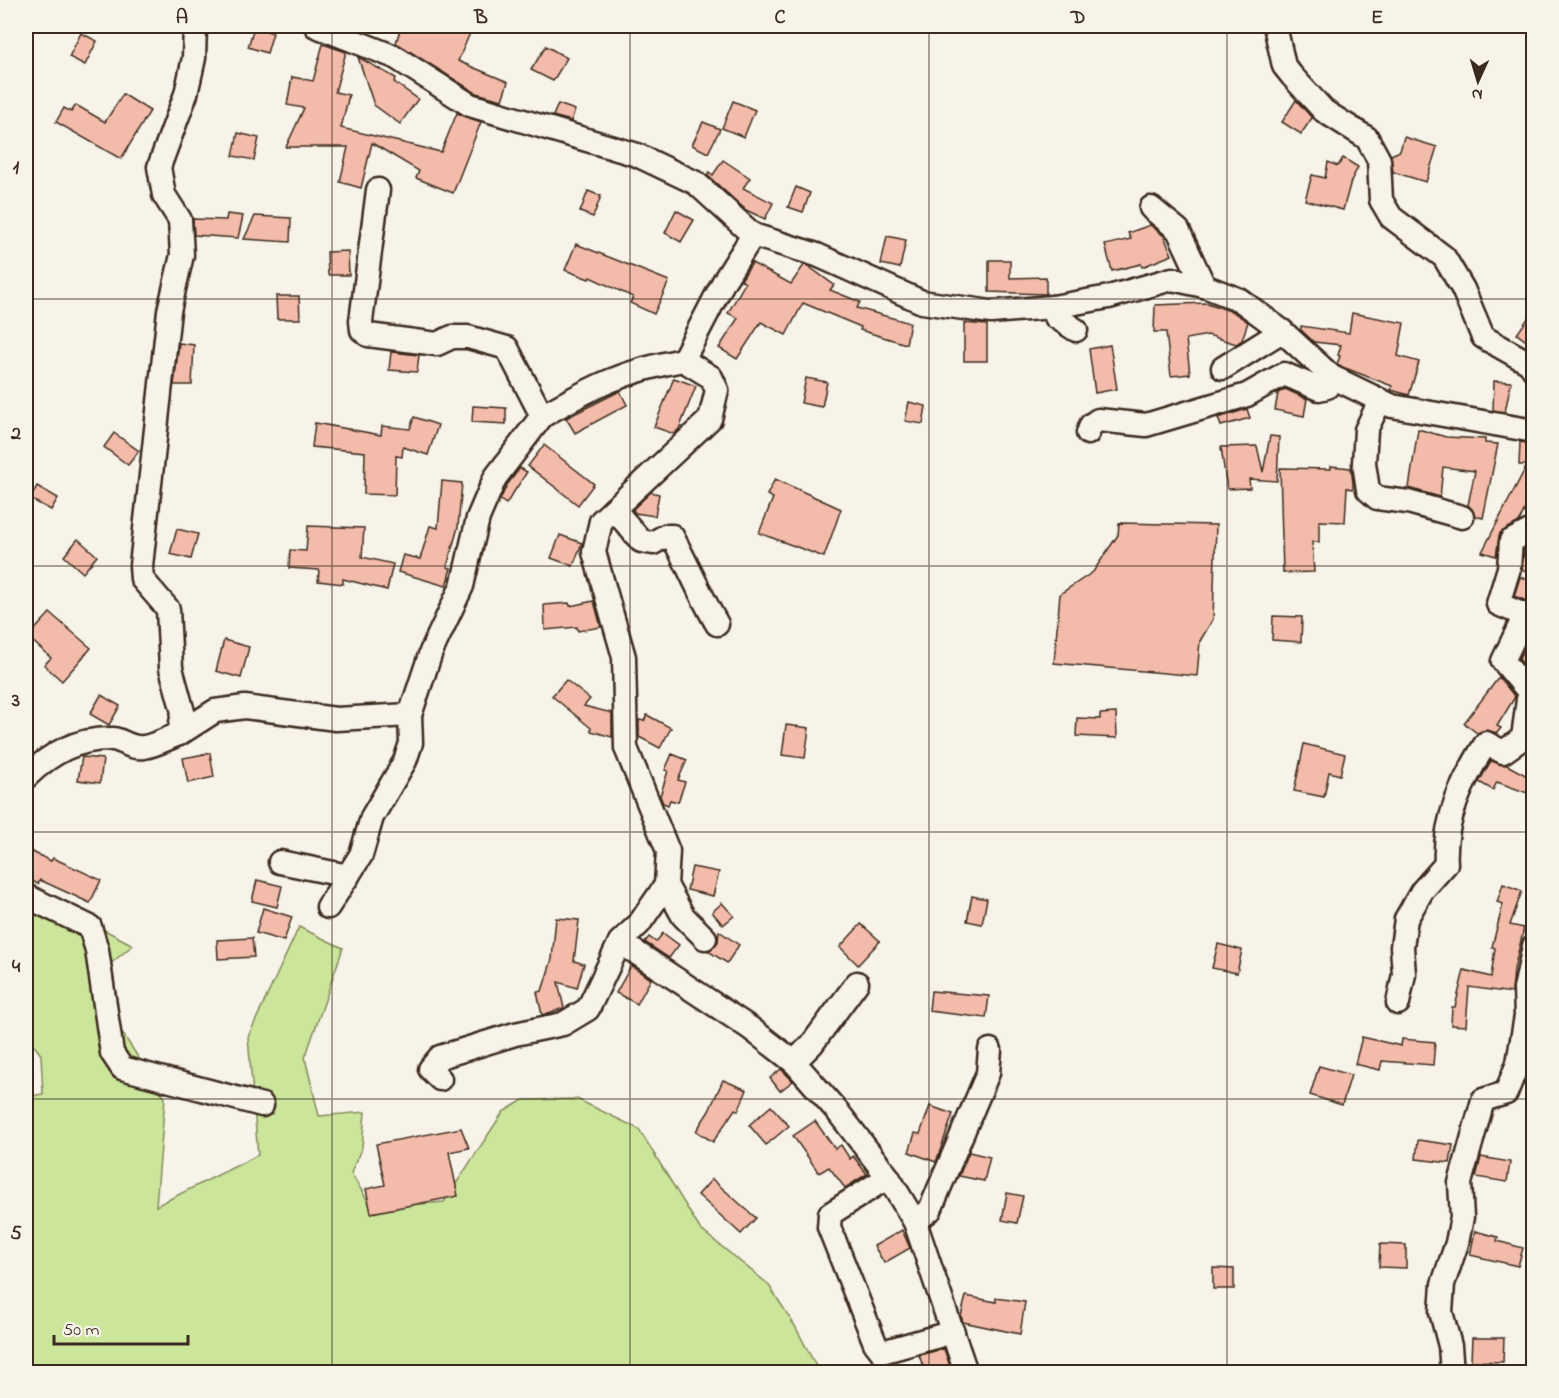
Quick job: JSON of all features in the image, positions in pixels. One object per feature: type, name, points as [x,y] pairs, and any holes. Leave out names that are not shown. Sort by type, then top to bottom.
[{"type":"street","points":[[179,734],[183,712],[171,668],[168,609],[142,579],[141,566],[170,311],[182,255],[180,220],[164,195],[159,167],[186,94],[194,58],[195,26]]},
{"type":"street","points":[[316,26],[395,57],[470,105],[637,155],[696,183],[753,235],[817,255],[922,302],[991,312],[1053,306],[1109,297],[1172,279],[1204,286],[1240,300],[1282,331],[1332,377],[1392,406],[1533,431]]},
{"type":"street","points":[[1275,26],[1284,66],[1292,76],[1324,111],[1367,138],[1379,160],[1381,200],[1391,217],[1444,257],[1463,289],[1483,337],[1529,363],[1533,370]]},
{"type":"street","points":[[378,190],[361,321],[362,330],[368,335],[437,344],[452,336],[468,337],[507,348],[542,416]]},
{"type":"street","points":[[1150,208],[1178,230],[1204,286]]},
{"type":"street","points":[[683,360],[724,281],[753,235]]},
{"type":"street","points":[[1053,306],[1056,316],[1076,330]]},
{"type":"street","points":[[1223,368],[1282,331]]},
{"type":"street","points":[[328,908],[362,855],[372,817],[405,761],[411,743],[411,715],[431,652],[462,586],[478,518],[495,478],[542,416],[597,384],[641,368],[683,360],[711,377],[717,390],[710,419],[601,521],[594,552],[624,657],[626,748],[668,851],[666,885],[639,924],[620,942],[588,1009],[563,1024],[515,1034],[440,1057],[430,1069],[440,1079]]},
{"type":"street","points":[[1088,433],[1091,425],[1098,420],[1146,425],[1247,394],[1284,374],[1319,389],[1327,387],[1332,377]]},
{"type":"street","points":[[1380,400],[1366,430],[1364,463],[1368,490],[1377,498],[1408,502],[1462,517]]},
{"type":"street","points":[[614,509],[636,536],[647,544],[665,536],[672,536],[686,561],[693,583],[717,624]]},
{"type":"street","points":[[1398,1003],[1404,974],[1402,947],[1406,919],[1422,891],[1446,864],[1444,840],[1467,774],[1486,742],[1503,752],[1528,744],[1529,692],[1503,661],[1529,617],[1498,604],[1509,568],[1511,541],[1530,531],[1533,532]]},
{"type":"street","points":[[26,777],[59,750],[86,740],[117,739],[125,745],[143,747],[179,734],[215,711],[245,707],[336,719],[411,715]]},
{"type":"street","points":[[280,862],[348,876]]},
{"type":"street","points":[[666,885],[683,916],[705,938]]},
{"type":"street","points":[[26,896],[90,927],[97,950],[112,1053],[122,1068],[262,1105]]},
{"type":"street","points":[[620,942],[750,1028],[794,1062],[888,1178],[915,1222],[966,1372]]},
{"type":"street","points":[[1452,1372],[1450,1346],[1441,1312],[1443,1284],[1457,1242],[1462,1217],[1460,1183],[1483,1100],[1506,1093],[1518,1063],[1526,1016],[1525,989],[1533,946]]},
{"type":"street","points":[[794,1062],[813,1044],[857,983]]},
{"type":"street","points":[[915,1222],[930,1210],[987,1073],[990,1050]]},
{"type":"street","points":[[888,1178],[830,1214],[829,1227],[875,1343],[882,1352],[953,1332]]},
{"type":"green space","points":[[26,889],[133,945],[102,971],[111,1016],[165,1098],[156,1206],[258,1155],[248,1037],[299,927],[343,948],[305,1058],[319,1116],[365,1112],[362,1147],[351,1173],[372,1208],[444,1202],[503,1112],[523,1100],[577,1099],[639,1129],[700,1229],[768,1284],[795,1326],[819,1372],[26,1372],[26,1097],[43,1094],[41,1055],[26,1034]]},
{"type":"building","points":[[401,26],[473,26],[458,61],[508,82],[502,100],[476,93],[396,43]]},
{"type":"building","points":[[254,27],[273,33],[267,53],[248,47]]},
{"type":"building","points":[[81,33],[97,41],[85,65],[69,57]]},
{"type":"building","points":[[323,44],[346,52],[335,92],[349,95],[341,128],[441,152],[457,113],[481,122],[453,193],[416,178],[419,171],[372,143],[361,188],[340,182],[348,147],[286,147],[304,108],[287,105],[292,77],[313,81]]},
{"type":"building","points":[[546,46],[567,58],[553,81],[531,70]]},
{"type":"building","points":[[358,57],[396,78],[394,82],[418,99],[400,124],[374,105]]},
{"type":"building","points":[[123,94],[150,111],[121,159],[56,122],[64,108],[71,112],[76,105],[105,122]]},
{"type":"building","points":[[1296,100],[1312,118],[1301,134],[1282,122]]},
{"type":"building","points":[[733,101],[755,110],[744,137],[722,128]]},
{"type":"building","points":[[558,104],[575,110],[571,121],[553,116]]},
{"type":"building","points":[[703,122],[720,129],[708,153],[692,145]]},
{"type":"building","points":[[238,133],[259,138],[254,160],[233,156]]},
{"type":"building","points":[[1404,137],[1437,147],[1426,182],[1393,172],[1391,155],[1400,151]]},
{"type":"building","points":[[1343,158],[1358,167],[1351,181],[1343,210],[1305,200],[1312,175],[1325,178],[1328,162],[1338,166]]},
{"type":"building","points":[[723,160],[750,178],[743,188],[773,203],[765,219],[746,210],[707,175],[709,172],[713,175]]},
{"type":"building","points":[[796,187],[810,193],[803,212],[788,207]]},
{"type":"building","points":[[588,191],[601,196],[593,217],[580,212]]},
{"type":"building","points":[[676,210],[694,220],[681,242],[665,233]]},
{"type":"building","points":[[227,214],[243,216],[238,238],[194,235],[193,219],[226,220]]},
{"type":"building","points":[[255,216],[291,218],[290,242],[244,239]]},
{"type":"building","points":[[1150,225],[1164,236],[1172,255],[1142,267],[1141,264],[1112,271],[1105,245],[1131,239],[1128,233]]},
{"type":"building","points":[[887,236],[906,240],[900,268],[881,264]]},
{"type":"building","points":[[576,244],[669,281],[654,314],[630,303],[633,297],[590,277],[589,279],[565,270]]},
{"type":"building","points":[[348,251],[349,275],[328,275],[327,252]]},
{"type":"building","points":[[989,260],[1010,260],[1010,278],[1046,277],[1046,294],[989,292]]},
{"type":"building","points":[[752,263],[791,284],[804,265],[808,266],[834,285],[830,290],[860,302],[857,308],[910,323],[906,344],[860,330],[861,327],[803,303],[786,335],[761,322],[737,359],[719,348],[738,318],[728,313],[745,283],[741,280]]},
{"type":"building","points":[[276,296],[299,296],[300,319],[277,319]]},
{"type":"building","points":[[1207,303],[1233,312],[1248,322],[1242,340],[1236,344],[1208,335],[1186,339],[1190,374],[1171,376],[1166,332],[1154,332],[1155,305]]},
{"type":"building","points":[[1533,311],[1533,346],[1517,334]]},
{"type":"building","points":[[1352,313],[1404,323],[1398,356],[1419,362],[1409,395],[1391,390],[1392,386],[1340,366],[1337,364],[1341,345],[1314,342],[1301,330],[1301,326],[1349,333]]},
{"type":"building","points":[[964,323],[987,325],[987,361],[964,361]]},
{"type":"building","points":[[179,343],[194,345],[192,385],[174,385]]},
{"type":"building","points":[[1110,345],[1117,389],[1095,393],[1089,349]]},
{"type":"building","points":[[391,352],[419,355],[417,372],[389,370]]},
{"type":"building","points":[[674,378],[696,386],[679,429],[674,434],[654,427]]},
{"type":"building","points":[[806,378],[827,382],[822,407],[801,403]]},
{"type":"building","points":[[1494,381],[1511,382],[1505,412],[1493,410]]},
{"type":"building","points":[[1285,389],[1307,399],[1304,416],[1275,410],[1278,393]]},
{"type":"building","points":[[620,391],[627,405],[575,433],[566,418]]},
{"type":"building","points":[[909,402],[926,406],[923,424],[905,421]]},
{"type":"building","points":[[473,406],[506,408],[506,424],[472,422]]},
{"type":"building","points":[[1247,409],[1250,418],[1221,426],[1218,418]]},
{"type":"building","points":[[414,417],[438,425],[428,455],[403,447],[402,457],[396,456],[395,495],[364,494],[365,452],[312,447],[315,423],[381,435],[382,426],[410,429]]},
{"type":"building","points":[[1418,429],[1446,437],[1485,439],[1485,443],[1498,444],[1483,518],[1475,516],[1468,505],[1475,471],[1443,467],[1440,497],[1409,488]]},
{"type":"building","points":[[114,433],[139,451],[128,465],[104,447]]},
{"type":"building","points":[[1270,436],[1279,437],[1277,481],[1249,479],[1250,488],[1227,489],[1221,447],[1257,446],[1263,472]]},
{"type":"building","points":[[1520,442],[1533,444],[1533,505],[1528,502],[1519,522],[1500,533],[1496,556],[1482,552],[1527,465],[1519,465]]},
{"type":"building","points":[[544,445],[594,484],[578,505],[528,466]]},
{"type":"building","points":[[1331,466],[1351,468],[1353,489],[1347,488],[1345,522],[1319,521],[1319,542],[1312,542],[1314,572],[1283,573],[1280,468],[1331,469]]},
{"type":"building","points":[[520,468],[527,472],[506,504],[500,500],[507,485]]},
{"type":"building","points":[[775,479],[841,509],[824,557],[759,533],[773,498],[767,495]]},
{"type":"building","points":[[442,481],[462,483],[458,527],[447,567],[451,568],[446,586],[398,572],[403,555],[420,559],[430,526],[438,528]]},
{"type":"building","points":[[37,486],[58,498],[51,510],[30,499]]},
{"type":"building","points":[[651,492],[659,494],[655,516],[635,513],[633,509]]},
{"type":"building","points":[[1119,523],[1216,525],[1213,619],[1200,641],[1197,676],[1054,663],[1060,594],[1093,572],[1118,535]]},
{"type":"building","points":[[308,526],[364,528],[362,557],[393,564],[387,590],[343,579],[343,584],[318,581],[319,570],[289,568],[290,550],[306,551]]},
{"type":"building","points":[[177,529],[198,534],[191,559],[170,554]]},
{"type":"building","points":[[560,535],[582,543],[573,566],[551,558]]},
{"type":"building","points":[[78,539],[97,556],[83,573],[64,556]]},
{"type":"building","points":[[1533,545],[1526,572],[1522,570],[1524,549]]},
{"type":"building","points":[[1520,577],[1533,581],[1532,603],[1514,596]]},
{"type":"building","points":[[594,601],[601,627],[578,631],[577,627],[545,630],[544,605],[569,603],[570,606]]},
{"type":"building","points":[[50,613],[91,648],[62,681],[44,665],[51,658],[28,637]]},
{"type":"building","points":[[1273,616],[1302,617],[1301,642],[1272,640]]},
{"type":"building","points":[[1532,632],[1533,659],[1528,670],[1519,659]]},
{"type":"building","points":[[224,640],[249,647],[241,678],[216,671]]},
{"type":"building","points":[[1499,677],[1515,697],[1497,726],[1501,728],[1497,733],[1486,730],[1477,733],[1464,723]]},
{"type":"building","points":[[566,680],[590,699],[584,706],[612,713],[612,737],[591,731],[591,728],[552,696]]},
{"type":"building","points":[[101,695],[120,706],[109,725],[90,714]]},
{"type":"building","points":[[1116,713],[1117,738],[1076,736],[1077,718],[1100,719],[1100,714]]},
{"type":"building","points":[[647,715],[671,728],[660,748],[639,737],[639,720],[644,721]]},
{"type":"building","points":[[786,725],[809,728],[805,758],[782,755]]},
{"type":"building","points":[[1304,744],[1345,754],[1340,775],[1329,772],[1324,797],[1294,791]]},
{"type":"building","points":[[210,753],[214,777],[188,783],[183,758]]},
{"type":"building","points":[[672,754],[687,760],[678,780],[685,782],[678,802],[670,800],[668,805],[663,803],[660,796],[668,771],[665,770]]},
{"type":"building","points":[[82,757],[103,759],[100,783],[78,780]]},
{"type":"building","points":[[1491,761],[1507,765],[1533,779],[1533,795],[1497,782],[1493,790],[1479,782]]},
{"type":"building","points":[[26,849],[51,861],[53,858],[101,880],[90,903],[40,880],[38,884],[26,878]]},
{"type":"building","points":[[692,867],[719,872],[713,896],[687,890]]},
{"type":"building","points":[[257,880],[282,886],[277,907],[252,901]]},
{"type":"building","points":[[1503,884],[1522,891],[1510,925],[1524,928],[1514,969],[1512,993],[1469,987],[1466,1026],[1451,1025],[1452,1007],[1455,1007],[1464,970],[1491,977],[1495,948],[1492,947],[1503,904],[1497,902]]},
{"type":"building","points":[[972,896],[987,899],[982,924],[967,921]]},
{"type":"building","points":[[722,903],[734,916],[723,925],[712,912]]},
{"type":"building","points":[[263,908],[292,917],[284,941],[256,933]]},
{"type":"building","points":[[556,918],[579,920],[574,961],[584,964],[577,988],[558,982],[564,1008],[542,1015],[537,992],[542,991],[552,959]]},
{"type":"building","points":[[861,924],[880,941],[858,965],[840,947]]},
{"type":"building","points":[[719,931],[739,945],[727,963],[708,951],[718,942]]},
{"type":"building","points":[[663,933],[679,945],[669,958],[645,942],[649,937],[656,942]]},
{"type":"building","points":[[252,938],[254,957],[218,959],[217,940]]},
{"type":"building","points":[[1218,944],[1242,950],[1237,973],[1212,968]]},
{"type":"building","points":[[631,966],[651,979],[637,1004],[616,993]]},
{"type":"building","points":[[931,991],[989,996],[986,1018],[929,1011]]},
{"type":"building","points":[[1362,1037],[1401,1046],[1402,1039],[1435,1042],[1433,1065],[1382,1061],[1380,1070],[1355,1064]]},
{"type":"building","points":[[1533,1052],[1533,1087],[1524,1085]]},
{"type":"building","points":[[1319,1066],[1351,1075],[1342,1105],[1310,1095]]},
{"type":"building","points":[[781,1069],[793,1081],[780,1091],[770,1078]]},
{"type":"building","points":[[723,1080],[747,1090],[738,1111],[735,1109],[713,1142],[696,1131],[709,1111]]},
{"type":"building","points":[[771,1106],[789,1126],[766,1145],[749,1125]]},
{"type":"building","points":[[930,1106],[953,1114],[936,1162],[909,1152],[915,1133],[920,1134]]},
{"type":"building","points":[[815,1121],[835,1149],[841,1145],[850,1159],[853,1156],[867,1174],[845,1188],[829,1167],[819,1173],[793,1136]]},
{"type":"building","points":[[461,1128],[469,1148],[449,1152],[458,1196],[371,1213],[366,1189],[385,1185],[376,1144]]},
{"type":"building","points":[[1418,1140],[1453,1145],[1450,1163],[1416,1159]]},
{"type":"building","points":[[969,1152],[990,1157],[984,1181],[959,1176]]},
{"type":"building","points":[[1481,1157],[1510,1162],[1507,1182],[1476,1177]]},
{"type":"building","points":[[712,1179],[756,1218],[741,1234],[698,1195]]},
{"type":"building","points":[[1007,1193],[1023,1196],[1017,1223],[1002,1220]]},
{"type":"building","points":[[902,1230],[910,1248],[884,1263],[874,1246]]},
{"type":"building","points":[[1475,1231],[1498,1237],[1497,1241],[1523,1248],[1518,1266],[1470,1255]]},
{"type":"building","points":[[1380,1244],[1406,1245],[1406,1268],[1379,1267]]},
{"type":"building","points":[[1213,1268],[1234,1269],[1234,1289],[1213,1289]]},
{"type":"building","points":[[966,1296],[996,1302],[996,1298],[1025,1302],[1020,1334],[963,1322],[961,1316]]},
{"type":"building","points":[[1472,1338],[1504,1338],[1503,1362],[1471,1361]]},
{"type":"building","points":[[944,1349],[952,1372],[925,1372],[919,1355]]}]
